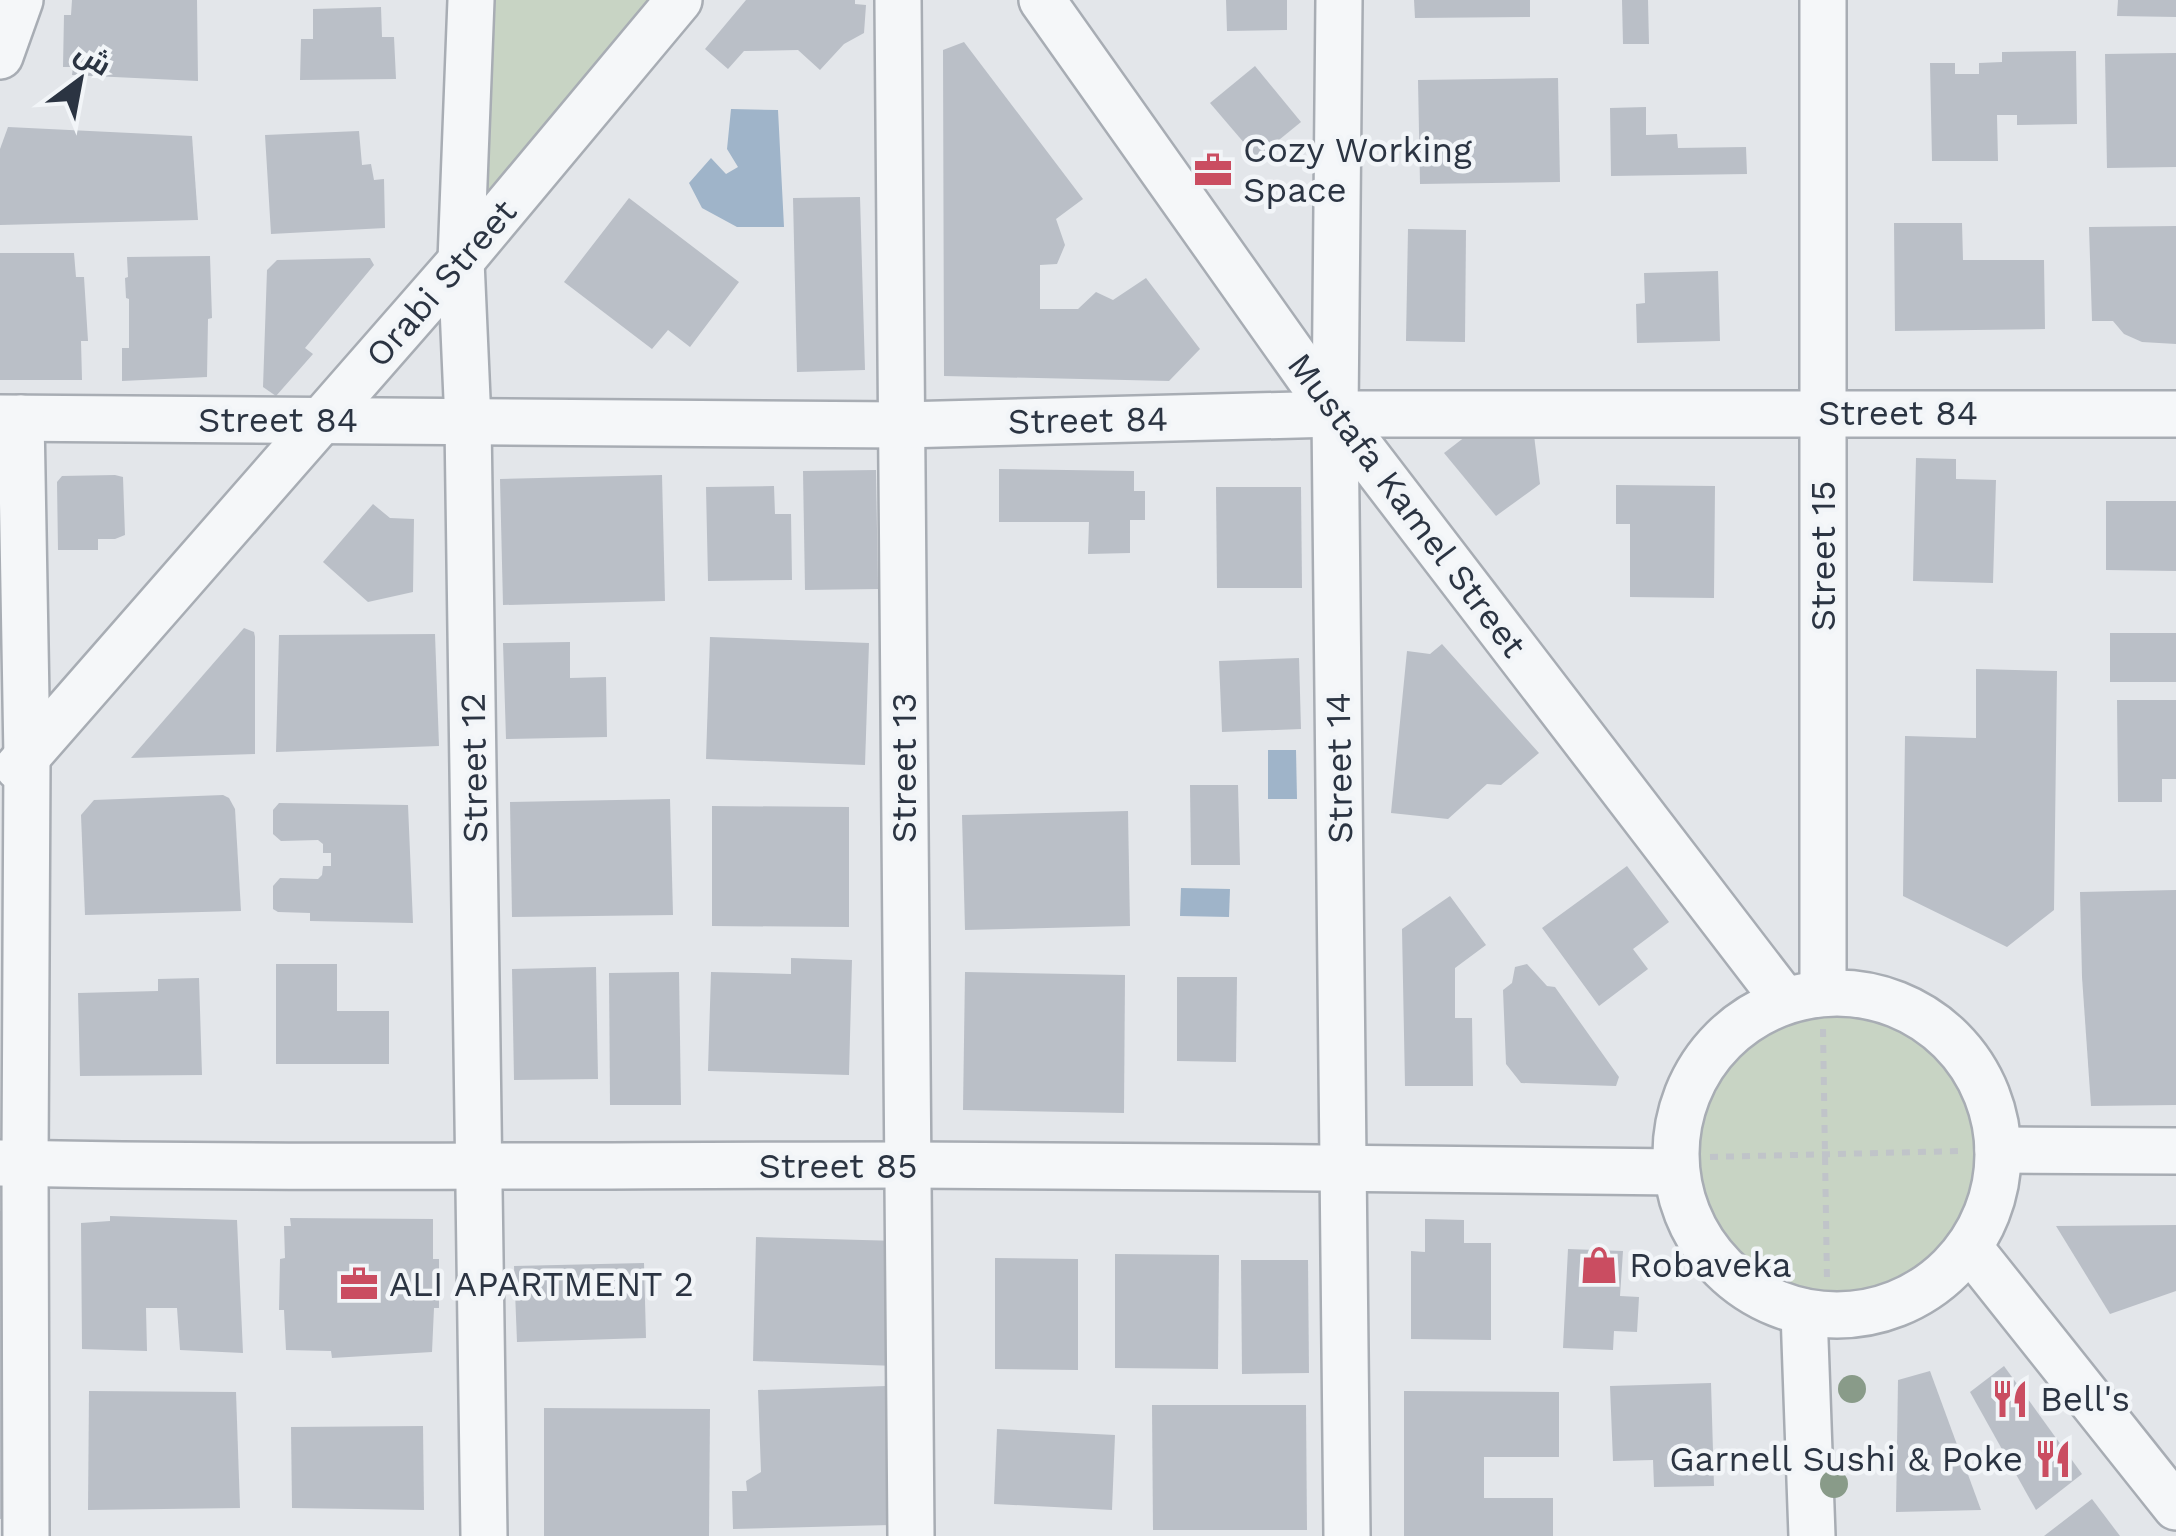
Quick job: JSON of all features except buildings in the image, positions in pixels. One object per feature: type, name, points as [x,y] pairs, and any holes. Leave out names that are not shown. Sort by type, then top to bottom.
[{"type":"street","points":[[0,56],[20,0]]},
{"type":"street","name":"Street 12","points":[[471,0],[461,261],[468,422],[484,1536]]},
{"type":"street","name":"Orabi Street","points":[[13,772],[461,261],[679,0]]},
{"type":"street","name":"Street 13","points":[[898,0],[911,1536]]},
{"type":"street","name":"Mustafa Kamel Street","points":[[1042,0],[1334,414],[1804,997]]},
{"type":"street","name":"Street 14","points":[[1339,0],[1334,414],[1347,1536]]},
{"type":"street","name":"Street 15","points":[[1804,997],[1822,412],[1824,0]]},
{"type":"street","name":"Street 84","points":[[11,418],[902,425],[1334,414],[2176,414]]},
{"type":"street","points":[[11,418],[12,1163],[26,1536]]},
{"type":"street","points":[[1852,993],[1908,1010],[1933,1024],[1955,1044],[1986,1093],[1998,1150],[1995,1184],[1986,1216],[1969,1247],[1937,1281],[1907,1299],[1874,1310],[1816,1313],[1772,1302],[1743,1285],[1718,1262],[1698,1236],[1683,1205],[1676,1165],[1677,1129],[1689,1086],[1713,1050],[1745,1020],[1804,997],[1852,993]]},
{"type":"street","points":[[1998,1150],[2176,1150]]},
{"type":"street","name":"Street 85","points":[[12,1163],[480,1168],[1676,1165]]},
{"type":"street","points":[[1969,1247],[2176,1507]]},
{"type":"street","points":[[1812,1536],[1816,1313]]},
{"type":"path","points":[[1804,997],[1825,1155],[1816,1313]]},
{"type":"path","points":[[1676,1165],[1825,1155],[1998,1150]]},
{"type":"green space","points":[[495,0],[650,0],[483,199]]},
{"type":"green space","points":[[1838,1002],[1894,1013],[1942,1045],[1974,1093],[1985,1149],[1974,1205],[1942,1253],[1894,1285],[1838,1296],[1782,1285],[1734,1253],[1702,1205],[1691,1149],[1702,1093],[1734,1045],[1782,1013]]},
{"type":"water","points":[[731,109],[778,110],[784,227],[737,227],[702,208],[689,183],[711,158],[726,174],[738,167],[727,149]]},
{"type":"water","points":[[1268,750],[1296,750],[1297,799],[1268,799]]},
{"type":"water","points":[[1181,888],[1230,889],[1229,917],[1180,916]]},
{"type":"place","name":"Cozy Working Space","points":[[1213,170]]},
{"type":"place","name":"Robaveka","points":[[1599,1265]]},
{"type":"place","name":"ALI APARTMENT 2","points":[[359,1284]]},
{"type":"place","name":"Bell's","points":[[2010,1399]]},
{"type":"place","name":"Garnell Sushi & Poke","points":[[2053,1459]]}]
